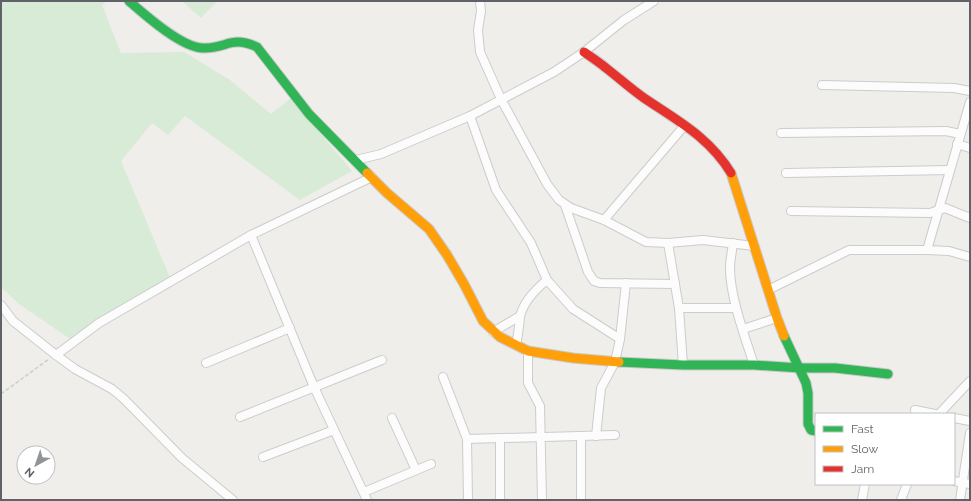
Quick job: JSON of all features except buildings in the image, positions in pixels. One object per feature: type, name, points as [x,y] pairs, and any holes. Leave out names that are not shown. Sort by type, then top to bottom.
[{"type":"street","points":[[130,1],[184,42],[198,48],[234,41],[249,43],[257,47],[308,114],[387,192],[424,225],[439,242],[464,284],[483,321],[500,337],[528,351],[573,358],[615,362],[836,368],[888,374]]},
{"type":"street","points":[[480,1],[481,11],[478,30],[480,52],[501,99],[547,184],[559,200],[565,205],[604,220],[646,242],[668,243],[703,240],[754,246]]},
{"type":"street","points":[[356,160],[381,154],[470,116],[554,72],[584,52],[624,20],[654,1]]},
{"type":"street","points":[[584,52],[608,69],[629,88],[707,140],[726,163],[733,177],[777,318],[789,349],[800,368],[806,383],[808,393],[808,424],[811,430],[815,432]]},
{"type":"street","points":[[822,85],[954,88],[970,91]]},
{"type":"street","points":[[927,250],[970,102]]},
{"type":"street","points":[[470,116],[496,190],[531,243],[548,280],[573,309],[620,339]]},
{"type":"street","points":[[604,220],[685,125]]},
{"type":"street","points":[[781,133],[946,131],[960,134]]},
{"type":"street","points":[[957,144],[970,148]]},
{"type":"street","points":[[786,173],[949,170]]},
{"type":"street","points":[[56,355],[99,324],[251,235],[372,177]]},
{"type":"street","points":[[565,205],[588,272],[591,278],[596,282],[675,284]]},
{"type":"street","points":[[791,211],[930,213],[945,208],[970,218]]},
{"type":"street","points":[[251,235],[314,388],[366,496],[416,470],[431,464]]},
{"type":"street","points":[[668,243],[679,308],[683,365]]},
{"type":"street","points":[[733,244],[730,270],[736,308],[754,365]]},
{"type":"street","points":[[768,290],[849,250],[948,251],[970,258]]},
{"type":"street","points":[[516,345],[520,316],[534,292],[548,280]]},
{"type":"street","points":[[596,436],[601,388],[613,369],[620,339],[626,283]]},
{"type":"street","points":[[1,305],[13,320],[56,355],[75,369],[112,389],[124,399],[182,458],[233,500]]},
{"type":"street","points":[[679,308],[736,308]]},
{"type":"street","points":[[493,332],[520,316]]},
{"type":"street","points":[[743,329],[777,318]]},
{"type":"street","points":[[206,363],[290,328]]},
{"type":"street","points":[[528,351],[528,383],[540,406],[542,500]]},
{"type":"street","points":[[240,417],[382,360]]},
{"type":"street","points":[[443,377],[467,439],[468,500]]},
{"type":"street","points":[[940,413],[970,381]]},
{"type":"street","points":[[915,410],[930,413]]},
{"type":"street","points":[[392,418],[416,470]]},
{"type":"street","points":[[955,418],[970,421]]},
{"type":"street","points":[[263,457],[334,430]]},
{"type":"street","points":[[960,500],[966,484],[970,433]]},
{"type":"street","points":[[467,439],[615,435]]},
{"type":"street","points":[[581,436],[581,500]]},
{"type":"street","points":[[500,438],[500,500]]},
{"type":"street","points":[[955,481],[966,484]]},
{"type":"street","points":[[862,500],[865,485]]},
{"type":"street","points":[[901,500],[907,485]]},
{"type":"path","points":[[1,394],[56,355]]},
{"type":"green space","points":[[1,1],[107,1],[102,5],[121,53],[184,52],[230,80],[271,114],[291,98],[352,171],[300,200],[185,116],[168,135],[152,123],[121,161],[171,280],[73,341],[19,304],[1,287]]},
{"type":"green space","points":[[182,1],[217,1],[201,18]]},
{"type":"traffic: fast","points":[[129,1],[164,30],[194,47],[211,48],[234,42],[241,42],[257,47],[309,114],[367,173]]},
{"type":"traffic: fast","points":[[784,336],[806,383],[808,393],[808,424],[811,430],[815,431]]},
{"type":"traffic: fast","points":[[619,362],[683,365],[754,365],[800,368],[835,368],[888,374]]},
{"type":"traffic: slow","points":[[367,173],[387,193],[429,229],[447,255],[483,321],[500,337],[528,351],[573,358],[619,362]]},
{"type":"traffic: slow","points":[[731,173],[784,336]]},
{"type":"traffic: jam","points":[[584,52],[639,95],[681,122],[703,140],[713,149],[731,173]]}]
